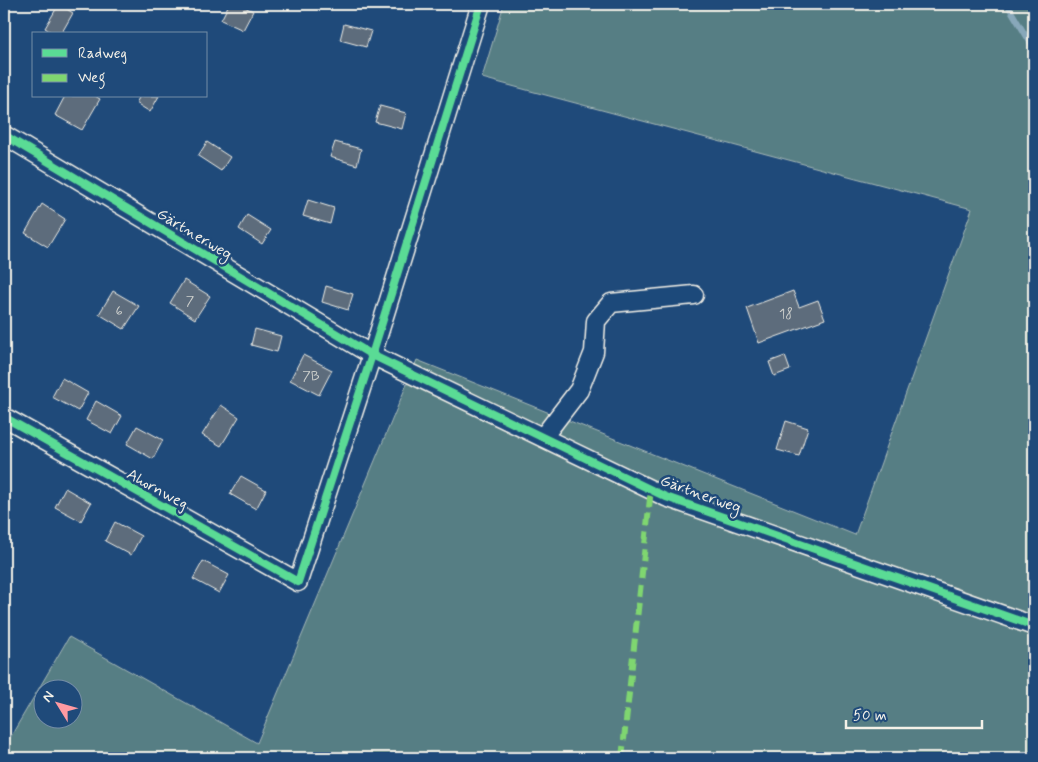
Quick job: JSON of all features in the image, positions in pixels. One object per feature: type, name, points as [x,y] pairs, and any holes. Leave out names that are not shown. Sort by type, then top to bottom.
[{"type":"street","points":[[372,355],[481,4]]},
{"type":"street","name":"Gärtnerweg","points":[[4,135],[372,355],[666,497],[1034,626]]},
{"type":"street","points":[[543,437],[579,390],[594,352],[596,321],[611,303],[694,295]]},
{"type":"street","name":"Ahornweg","points":[[4,418],[298,582],[372,355]]},
{"type":"green space","points":[[504,4],[1034,4],[1034,758],[4,758],[4,748],[32,700],[32,730],[82,730],[82,680],[44,680],[69,637],[257,743],[417,360],[855,535],[972,209],[482,78]]},
{"type":"building","points":[[59,4],[73,13],[62,32],[51,32],[45,28]]},
{"type":"building","points":[[229,4],[238,4],[253,11],[243,30],[221,20]]},
{"type":"building","points":[[344,24],[371,31],[366,47],[340,40]]},
{"type":"building","points":[[64,98],[100,99],[82,130],[55,115]]},
{"type":"building","points":[[139,98],[158,98],[150,112],[136,103]]},
{"type":"building","points":[[380,106],[406,113],[402,129],[375,122]]},
{"type":"building","points":[[207,142],[230,157],[221,171],[198,156]]},
{"type":"building","points":[[335,142],[361,149],[357,165],[330,157]]},
{"type":"building","points":[[308,200],[334,208],[330,224],[303,216]]},
{"type":"building","points":[[42,204],[65,219],[48,247],[25,233]]},
{"type":"building","points":[[247,215],[271,230],[262,244],[239,229]]},
{"type":"building","points":[[184,280],[210,296],[195,319],[170,303]]},
{"type":"building","points":[[326,286],[353,294],[348,310],[322,302]]},
{"type":"building","points":[[113,291],[139,306],[124,329],[99,314]]},
{"type":"building","points":[[793,291],[799,307],[818,300],[825,319],[759,343],[747,308]]},
{"type":"building","points":[[255,329],[281,336],[277,352],[251,345]]},
{"type":"building","points":[[303,355],[332,370],[319,395],[290,380]]},
{"type":"building","points":[[785,356],[790,370],[774,376],[769,362]]},
{"type":"building","points":[[62,378],[88,393],[78,411],[52,397]]},
{"type":"building","points":[[96,401],[122,416],[112,434],[86,420]]},
{"type":"building","points":[[221,405],[239,417],[221,446],[202,435]]},
{"type":"building","points":[[786,421],[808,428],[799,456],[777,450]]},
{"type":"building","points":[[137,426],[163,440],[153,459],[127,444]]},
{"type":"building","points":[[241,476],[266,490],[256,509],[230,494]]},
{"type":"building","points":[[65,488],[91,503],[81,521],[55,507]]},
{"type":"building","points":[[115,522],[141,536],[131,555],[105,541]]},
{"type":"building","points":[[203,561],[229,575],[219,593],[193,579]]},
{"type":"waterway","points":[[1007,4],[1034,49]]},
{"type":"marked path","points":[[622,758],[651,489]]},
{"type":"cycle path","points":[[4,417],[298,582],[372,355],[481,4]]},
{"type":"cycle path","points":[[4,135],[372,355],[666,497],[1034,626]]}]
